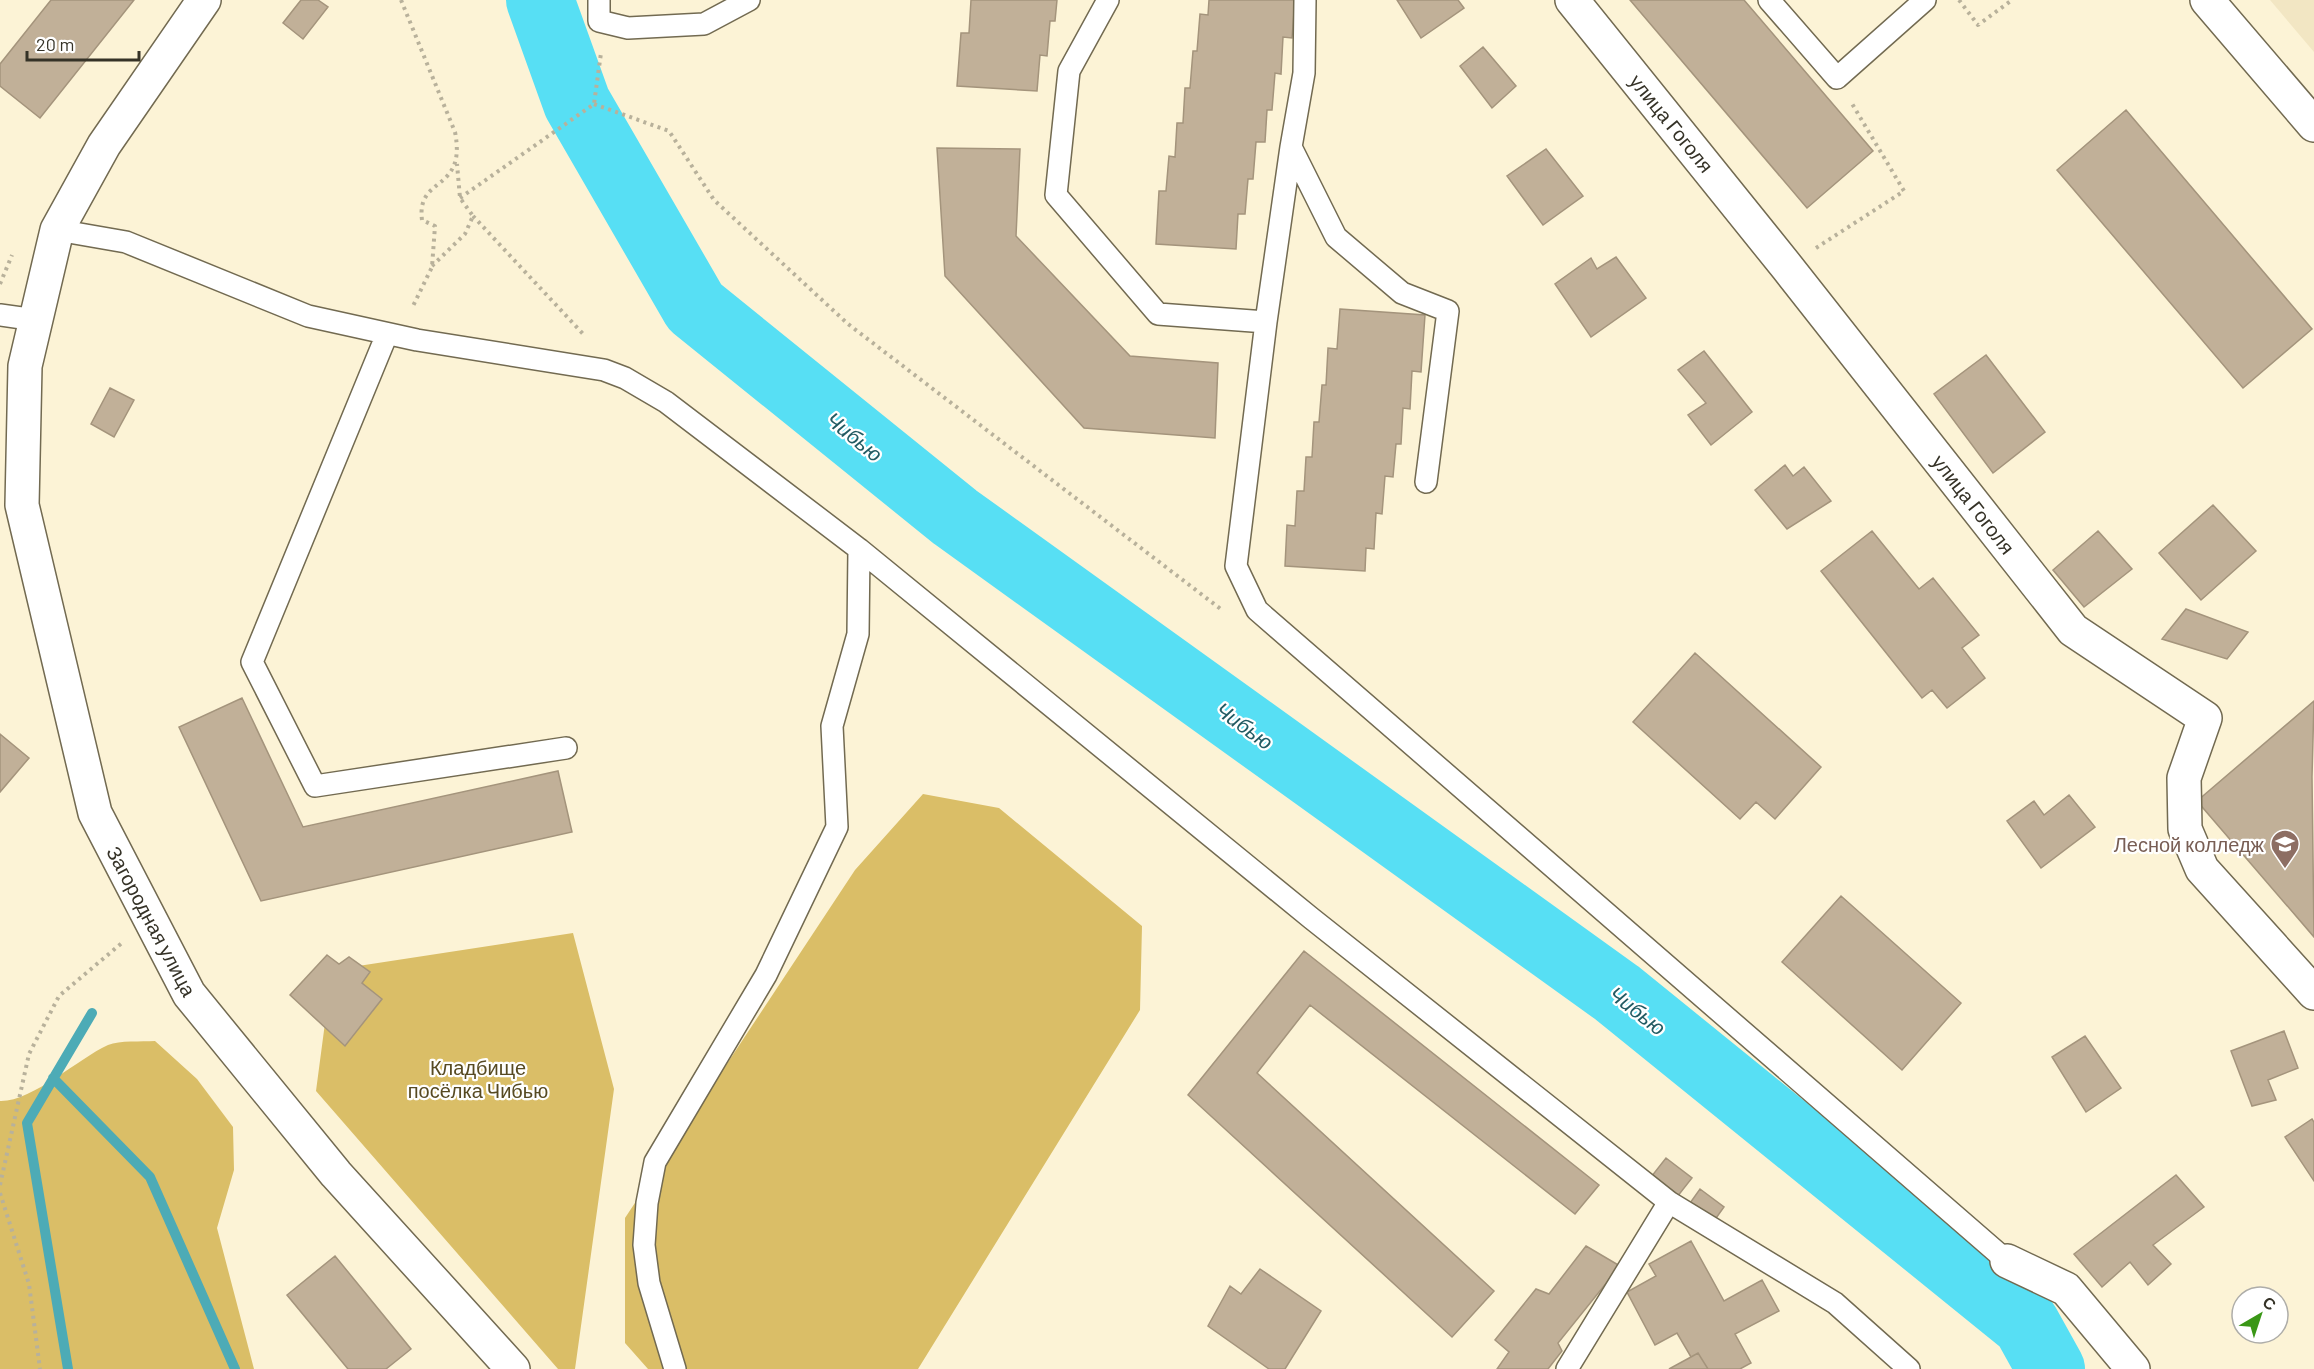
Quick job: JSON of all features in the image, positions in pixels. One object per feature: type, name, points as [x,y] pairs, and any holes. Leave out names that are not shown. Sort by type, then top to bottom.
[{"type":"street","name":"Загородная улица","points":[[204,0],[104,145],[57,230],[25,366],[22,505],[95,813],[189,994],[336,1174],[513,1369]]},
{"type":"street","name":"улица Гоголя","points":[[1572,0],[1787,267],[2073,630],[2205,718],[2184,778],[2185,829],[2202,869],[2314,993]]},
{"type":"street","points":[[2207,0],[2314,125]]},
{"type":"street","points":[[2007,1262],[2066,1290],[2133,1369]]},
{"type":"lane","points":[[599,10],[628,28],[704,24],[749,0]]},
{"type":"lane","points":[[1108,0],[1070,71],[1056,195],[1158,314],[1266,322]]},
{"type":"lane","points":[[1305,0],[1304,73],[1266,322],[1236,566],[1257,610],[2007,1262]]},
{"type":"lane","points":[[1769,0],[1837,78],[1924,0]]},
{"type":"lane","points":[[1291,147],[1336,237],[1402,293],[1448,311],[1426,482]]},
{"type":"lane","points":[[57,230],[126,242],[308,316],[417,340],[604,370],[625,378],[666,402],[859,549],[1311,918],[1669,1202],[1835,1303],[1909,1369]]},
{"type":"lane","points":[[0,315],[36,320]]},
{"type":"lane","points":[[387,334],[252,662],[315,786],[566,747]]},
{"type":"lane","points":[[675,1369],[649,1283],[644,1245],[647,1203],[655,1162],[765,975],[837,827],[832,726],[858,634],[859,549]]},
{"type":"lane","points":[[1567,1369],[1669,1202]]},
{"type":"path","points":[[401,0],[455,132],[460,198],[473,216],[625,378]]},
{"type":"path","points":[[1959,0],[1978,25],[2012,0]]},
{"type":"path","points":[[460,198],[594,104],[603,33],[599,10]]},
{"type":"path","points":[[1787,267],[1904,192],[1837,78]]},
{"type":"path","points":[[432,267],[435,226],[422,220],[420,206],[426,194],[450,175],[457,164]]},
{"type":"path","points":[[417,340],[412,308],[432,267],[465,234],[473,216]]},
{"type":"path","points":[[0,1185],[29,1054],[59,996],[126,940]]},
{"type":"path","points":[[0,1193],[29,1284],[40,1369]]},
{"type":"shaded area","points":[[2270,0],[2314,0],[2314,52]]},
{"type":"green space","points":[[923,794],[999,808],[1142,926],[1140,1010],[918,1369],[648,1369],[625,1343],[625,1218],[855,870]]},
{"type":"green space","name":"Кладбище посёлка Чибью","points":[[573,933],[614,1089],[575,1369],[558,1369],[316,1091],[332,970]]},
{"type":"green space","points":[[155,1041],[197,1079],[233,1127],[234,1170],[217,1228],[254,1369],[0,1369],[0,1101],[13,1099],[41,1087],[96,1051],[113,1043]]},
{"type":"building","points":[[51,0],[134,0],[40,118],[0,86],[0,64]]},
{"type":"building","points":[[301,0],[318,0],[328,7],[303,39],[283,23]]},
{"type":"building","points":[[971,0],[1057,0],[1055,21],[1050,21],[1047,56],[1040,55],[1037,91],[957,86],[961,33],[969,33]]},
{"type":"building","points":[[1209,0],[1295,0],[1292,38],[1283,37],[1281,74],[1275,73],[1272,110],[1267,110],[1265,142],[1256,142],[1253,179],[1248,179],[1245,214],[1238,214],[1236,249],[1156,244],[1159,191],[1166,191],[1169,156],[1175,157],[1177,123],[1183,123],[1185,88],[1190,88],[1193,51],[1197,51],[1200,14],[1208,15]]},
{"type":"building","points":[[1397,0],[1458,0],[1464,8],[1421,38]]},
{"type":"building","points":[[1630,0],[1744,0],[1873,151],[1807,208]]},
{"type":"building","points":[[1483,47],[1516,86],[1492,108],[1460,66]]},
{"type":"building","points":[[2126,110],[2312,329],[2243,388],[2057,170]]},
{"type":"building","points":[[937,148],[1020,149],[1016,236],[1130,356],[1218,363],[1215,438],[1084,428],[945,276]]},
{"type":"building","points":[[1546,149],[1583,196],[1543,225],[1507,176]]},
{"type":"building","points":[[1616,257],[1646,298],[1591,337],[1555,284],[1591,258],[1597,269]]},
{"type":"building","points":[[1340,309],[1425,315],[1421,372],[1412,371],[1410,409],[1403,408],[1401,444],[1396,444],[1393,477],[1385,476],[1382,514],[1376,513],[1374,549],[1366,548],[1365,571],[1285,566],[1287,525],[1295,526],[1297,491],[1304,491],[1306,457],[1312,457],[1314,422],[1319,422],[1322,385],[1326,385],[1328,348],[1337,349]]},
{"type":"building","points":[[1704,351],[1752,412],[1711,445],[1688,415],[1706,403],[1678,370]]},
{"type":"building","points":[[1986,355],[2045,432],[1993,473],[1934,394]]},
{"type":"building","points":[[110,388],[134,400],[114,437],[91,424]]},
{"type":"building","points":[[1785,465],[1793,476],[1804,467],[1831,501],[1787,529],[1755,490]]},
{"type":"building","points":[[2213,505],[2256,551],[2201,600],[2159,553]]},
{"type":"building","points":[[1872,531],[1919,589],[1933,578],[1979,635],[1962,648],[1985,678],[1947,708],[1932,690],[1922,698],[1821,571]]},
{"type":"building","points":[[2098,531],[2132,569],[2084,607],[2053,570]]},
{"type":"building","points":[[2186,609],[2248,632],[2227,659],[2162,639]]},
{"type":"building","points":[[1695,653],[1821,767],[1775,819],[1756,802],[1740,819],[1633,722]]},
{"type":"building","points":[[242,698],[303,827],[558,771],[572,832],[261,901],[179,727]]},
{"type":"building","name":"Лесной колледж","points":[[2314,701],[2312,777],[2314,937],[2197,801]]},
{"type":"building","points":[[0,734],[29,758],[0,792]]},
{"type":"building","points":[[2069,795],[2095,827],[2041,868],[2007,821],[2034,801],[2044,815]]},
{"type":"building","points":[[1841,896],[1961,1003],[1902,1070],[1782,962]]},
{"type":"building","points":[[1304,951],[1599,1185],[1575,1214],[1310,1005],[1257,1073],[1494,1291],[1452,1337],[1188,1095]]},
{"type":"building","points":[[327,955],[339,964],[349,957],[370,972],[362,983],[382,999],[345,1046],[290,995]]},
{"type":"building","points":[[2284,1031],[2298,1068],[2268,1080],[2276,1100],[2252,1106],[2231,1051]]},
{"type":"building","points":[[2085,1036],[2121,1088],[2086,1112],[2052,1057]]},
{"type":"building","points":[[2312,1119],[2314,1122],[2314,1181],[2285,1137]]},
{"type":"building","points":[[1666,1158],[1692,1178],[1677,1197],[1651,1177]]},
{"type":"building","points":[[2176,1175],[2204,1207],[2153,1245],[2171,1264],[2148,1285],[2130,1262],[2102,1287],[2074,1254]]},
{"type":"building","points":[[1700,1189],[1724,1207],[1714,1221],[1690,1203]]},
{"type":"building","points":[[1691,1241],[1724,1301],[1762,1280],[1779,1311],[1735,1334],[1751,1363],[1740,1369],[1708,1369],[1698,1353],[1691,1357],[1677,1333],[1655,1345],[1627,1292],[1656,1276],[1649,1264]]},
{"type":"building","points":[[1586,1246],[1620,1266],[1558,1343],[1562,1351],[1548,1369],[1497,1369],[1509,1352],[1495,1340],[1536,1289],[1549,1294]]},
{"type":"building","points":[[335,1256],[411,1349],[386,1369],[348,1369],[287,1295]]},
{"type":"building","points":[[1260,1269],[1321,1311],[1285,1369],[1269,1369],[1208,1326],[1230,1286],[1241,1294]]},
{"type":"building","points":[[1698,1353],[1708,1369],[1669,1369],[1691,1357]]},
{"type":"waterway","name":"Чибью","points":[[540,0],[577,103],[695,307],[955,517],[1617,993],[2026,1324],[2051,1369]]},
{"type":"waterway","points":[[68,1369],[27,1123],[92,1013]]},
{"type":"waterway","points":[[53,1078],[150,1177],[235,1369]]},
{"type":"place","name":"Лесной колледж","points":[[2285,870]]}]
